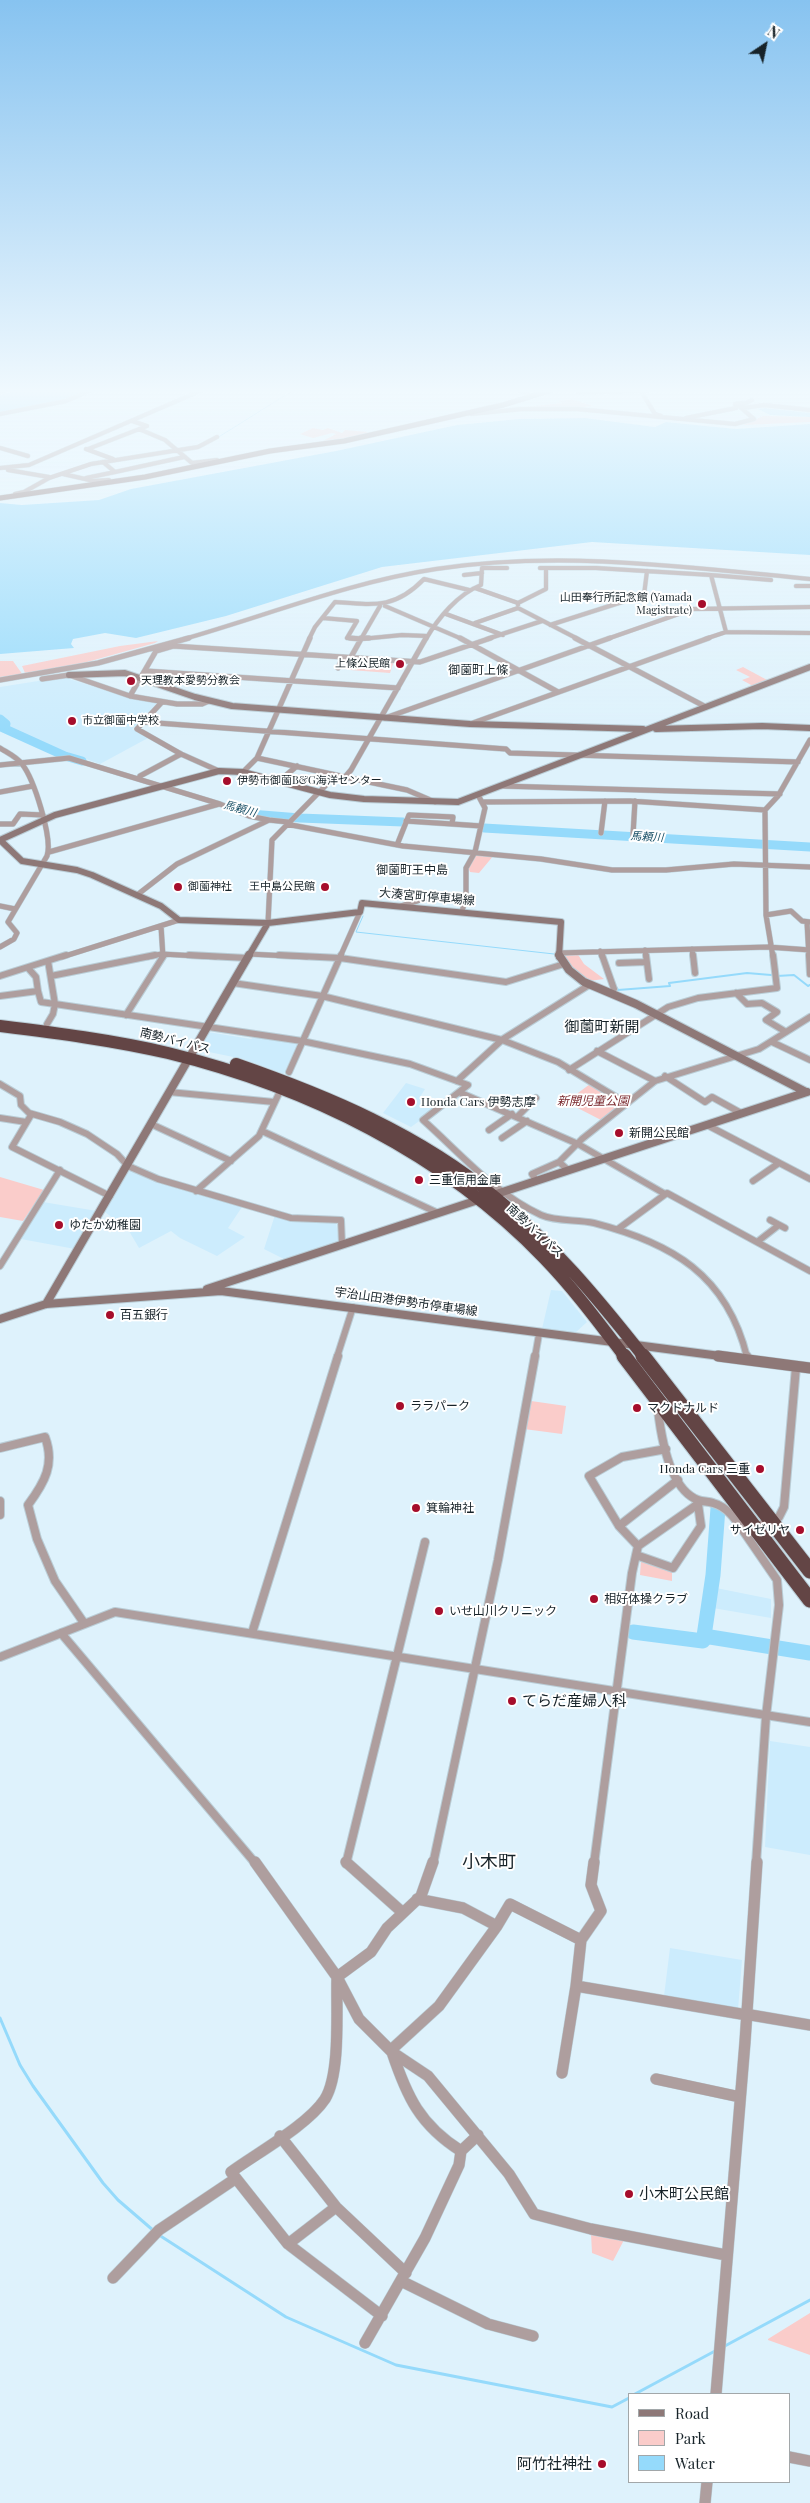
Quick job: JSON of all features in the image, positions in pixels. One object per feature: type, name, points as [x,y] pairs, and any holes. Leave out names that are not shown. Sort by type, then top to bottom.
[{"type":"highway","name":"南勢バイパス","points":[[0,1018],[108,1032],[262,1073],[364,1116],[498,1192],[548,1244],[636,1346],[810,1571]]},
{"type":"highway","name":"南勢バイパス","points":[[0,1026],[190,1054],[281,1089],[379,1135],[428,1165],[478,1200],[530,1244],[558,1274],[614,1344],[749,1530],[810,1600]]},
{"type":"main road","points":[[179,920],[161,906],[77,870],[22,861],[0,840],[44,817],[219,771],[243,772],[318,793],[364,799],[458,802],[810,666]]},
{"type":"main road","name":"大湊宮町停車場線","points":[[179,920],[268,923],[360,912],[362,903],[401,906],[560,922],[558,953]]},
{"type":"main road","points":[[46,1304],[268,923]]},
{"type":"main road","points":[[558,953],[564,964],[573,974],[589,984],[654,1014],[734,1056],[809,1092]]},
{"type":"main road","points":[[197,1292],[438,1214],[567,1169],[809,1092]]},
{"type":"main road","name":"宇治山田港伊勢市停車場線","points":[[0,1319],[46,1304],[197,1292],[234,1292],[614,1344],[810,1368]]},
{"type":"street","points":[[0,680],[115,660],[384,579],[443,568],[497,563],[606,564],[810,579]]},
{"type":"street","points":[[443,568],[482,571]]},
{"type":"street","points":[[464,575],[482,571],[521,568]]},
{"type":"street","points":[[530,568],[647,571],[711,575],[807,583],[810,586]]},
{"type":"street","points":[[475,623],[518,605],[546,589],[546,568]]},
{"type":"street","points":[[345,777],[383,718],[434,625],[469,590],[481,585],[482,571]]},
{"type":"street","points":[[550,625],[644,595],[647,571]]},
{"type":"street","points":[[711,575],[726,632]]},
{"type":"street","points":[[352,657],[382,606],[411,592],[424,579],[469,590]]},
{"type":"street","points":[[796,586],[810,586]]},
{"type":"street","points":[[475,588],[518,605],[542,622],[706,707]]},
{"type":"street","points":[[243,772],[257,758],[316,627],[335,602],[382,606],[434,625],[558,692]]},
{"type":"street","points":[[383,718],[692,609],[810,607]]},
{"type":"street","points":[[446,614],[475,623],[503,635]]},
{"type":"street","points":[[323,618],[357,620],[347,638],[361,639],[402,635],[428,636]]},
{"type":"street","points":[[130,696],[156,651],[173,646],[428,662],[542,622]]},
{"type":"street","points":[[470,724],[726,632],[810,633]]},
{"type":"street","points":[[338,668],[343,657]]},
{"type":"street","points":[[146,670],[292,682],[398,688]]},
{"type":"street","points":[[0,685],[69,675],[108,672],[141,678],[209,701],[232,706],[280,710],[470,724],[647,729],[762,726],[810,728]]},
{"type":"street","points":[[69,675],[130,696],[162,702],[202,704],[209,701]]},
{"type":"street","points":[[162,702],[137,729],[181,754],[219,771]]},
{"type":"street","points":[[144,722],[506,748],[510,753],[798,762]]},
{"type":"street","points":[[569,1070],[654,1014],[689,1000],[777,988],[774,974],[772,929],[766,915],[765,810],[780,794],[810,740]]},
{"type":"street","points":[[0,748],[21,762],[44,817],[49,852],[8,922],[17,933],[14,940],[0,947]]},
{"type":"street","points":[[181,754],[140,776],[249,816],[269,820],[290,820],[396,845],[475,852],[631,871],[734,864],[810,866]]},
{"type":"street","points":[[0,765],[70,758],[165,785]]},
{"type":"street","points":[[257,758],[420,794],[436,802]]},
{"type":"street","points":[[278,782],[297,766]]},
{"type":"street","points":[[268,923],[270,849],[272,840],[336,775]]},
{"type":"street","points":[[0,792],[32,786]]},
{"type":"street","points":[[501,786],[780,794]]},
{"type":"street","points":[[462,912],[466,895],[466,868],[475,852],[485,808],[478,795]]},
{"type":"street","points":[[601,833],[605,801]]},
{"type":"street","points":[[482,802],[635,801],[765,810]]},
{"type":"street","points":[[633,835],[635,801]]},
{"type":"street","points":[[49,852],[220,804]]},
{"type":"street","points":[[0,824],[13,824],[20,814],[44,817]]},
{"type":"street","points":[[137,895],[177,864],[269,820]]},
{"type":"street","points":[[396,845],[406,821],[481,826]]},
{"type":"street","points":[[401,906],[433,896],[466,895]]},
{"type":"street","points":[[0,906],[16,909]]},
{"type":"street","points":[[766,915],[792,911],[802,921],[809,922],[810,974]]},
{"type":"street","points":[[289,1072],[360,912]]},
{"type":"street","points":[[0,976],[179,920]]},
{"type":"street","points":[[126,1015],[164,955],[161,926]]},
{"type":"street","points":[[558,953],[772,947],[809,950]]},
{"type":"street","points":[[692,949],[696,973]]},
{"type":"street","points":[[644,950],[649,980]]},
{"type":"street","points":[[600,951],[614,989],[610,993]]},
{"type":"street","points":[[51,976],[88,967],[164,955],[340,958],[504,982],[564,964]]},
{"type":"street","points":[[47,1024],[53,1014],[55,1004],[48,961]]},
{"type":"street","points":[[619,963],[646,962]]},
{"type":"street","points":[[28,968],[36,977],[41,1002],[302,1041],[410,1064],[468,1085],[461,1093],[423,1120],[498,1192],[542,1215],[618,1229],[660,1245],[713,1284],[724,1296],[743,1338],[748,1360]]},
{"type":"street","points":[[233,983],[322,996],[502,1040],[558,1062],[626,1103]]},
{"type":"street","points":[[457,1081],[502,1040],[589,984]]},
{"type":"street","points":[[0,996],[38,991]]},
{"type":"street","points":[[736,993],[747,1004],[762,1003],[776,1012],[766,1020],[786,1032]]},
{"type":"street","points":[[536,1180],[532,1174],[559,1162],[655,1080],[734,1056],[772,1042],[810,1017]]},
{"type":"street","points":[[772,1042],[810,1060]]},
{"type":"street","points":[[597,1051],[655,1080]]},
{"type":"street","points":[[665,1076],[704,1102],[712,1097],[741,1113]]},
{"type":"street","points":[[0,1084],[20,1096],[21,1105],[31,1115],[61,1122],[97,1140],[125,1160],[128,1166],[158,1179],[291,1218],[341,1220],[342,1244]]},
{"type":"street","points":[[196,1191],[252,1144],[262,1131],[281,1089]]},
{"type":"street","points":[[169,1092],[274,1102]]},
{"type":"street","points":[[461,1093],[578,1144],[665,1194]]},
{"type":"street","points":[[490,1130],[515,1115],[536,1098]]},
{"type":"street","points":[[31,1115],[12,1147],[110,1196]]},
{"type":"street","points":[[0,1118],[26,1122]]},
{"type":"street","points":[[502,1138],[527,1121]]},
{"type":"street","points":[[151,1124],[231,1161]]},
{"type":"street","points":[[707,1125],[810,1179]]},
{"type":"street","points":[[262,1131],[438,1214]]},
{"type":"street","points":[[559,1162],[567,1169]]},
{"type":"street","points":[[753,1181],[779,1163]]},
{"type":"street","points":[[0,1266],[60,1170]]},
{"type":"street","points":[[618,1229],[667,1192],[810,1271]]},
{"type":"street","points":[[757,1242],[782,1226],[770,1220]]},
{"type":"street","points":[[252,1633],[353,1307]]},
{"type":"street","points":[[337,1977],[371,1952],[387,1928],[417,1899],[431,1873],[473,1668],[498,1560],[539,1334]]},
{"type":"street","points":[[749,1530],[779,1517],[784,1507],[796,1366]]},
{"type":"street","points":[[636,1555],[673,1568],[701,1526],[698,1502],[673,1475],[658,1410]]},
{"type":"street","points":[[0,1448],[45,1438],[51,1456],[50,1464],[36,1496],[28,1505],[37,1539],[55,1581],[84,1623]]},
{"type":"street","points":[[638,1546],[619,1526],[588,1476],[622,1457],[666,1450]]},
{"type":"street","points":[[619,1526],[678,1480]]},
{"type":"street","points":[[0,1501],[0,1515]]},
{"type":"street","points":[[562,2073],[576,1986],[581,1940],[601,1911],[590,1885],[638,1546],[698,1502],[712,1502],[728,1510],[749,1530],[777,1580],[779,1605],[766,1716],[740,2097],[716,2389]]},
{"type":"street","points":[[402,1912],[346,1864],[425,1542]]},
{"type":"street","points":[[0,1657],[115,1612],[810,1722]]},
{"type":"street","points":[[61,1633],[254,1861],[337,1977],[359,2018],[392,2051],[428,2076],[509,2174],[534,2214],[543,2218],[726,2255]]},
{"type":"street","points":[[417,1899],[463,1908],[497,1926]]},
{"type":"street","points":[[392,2051],[439,2006],[497,1926],[510,1904],[581,1940]]},
{"type":"street","points":[[337,1977],[332,2080],[324,2099],[307,2116],[231,2172],[288,2244],[382,2316]]},
{"type":"street","points":[[576,1986],[810,2025]]},
{"type":"street","points":[[392,2051],[406,2096],[422,2119],[447,2143],[461,2151]]},
{"type":"street","points":[[656,2079],[740,2097]]},
{"type":"street","points":[[365,2343],[425,2238],[460,2165],[461,2151],[478,2135]]},
{"type":"street","points":[[280,2136],[336,2207],[404,2277],[488,2324],[533,2336]]},
{"type":"street","points":[[113,2278],[118,2276],[156,2233],[235,2179]]},
{"type":"street","points":[[288,2244],[336,2207]]},
{"type":"street","points":[[790,2457],[810,2461]]},
{"type":"street","points":[[704,2503],[707,2483]]},
{"type":"shaded area","name":"市立御薗中学校","points":[[63,677],[127,697],[157,703],[132,729],[148,738],[100,764],[18,735],[3,726],[8,724],[0,719],[0,687]]},
{"type":"shaded area","points":[[208,1032],[251,1039],[254,1037],[298,1043],[284,1074],[243,1059],[209,1052],[202,1044]]},
{"type":"shaded area","name":"Honda Cars 伊勢志摩","points":[[406,1083],[425,1089],[420,1097],[440,1106],[411,1127],[383,1113]]},
{"type":"shaded area","points":[[129,1170],[152,1181],[242,1207],[228,1228],[245,1237],[217,1256],[180,1238],[171,1231],[139,1248],[129,1231],[105,1212]]},
{"type":"shaded area","name":"ゆたか幼稚園","points":[[43,1202],[97,1211],[75,1249],[21,1239]]},
{"type":"shaded area","points":[[275,1215],[336,1221],[339,1243],[286,1260],[264,1249]]},
{"type":"shaded area","points":[[551,1290],[562,1291],[587,1322],[575,1333],[542,1329]]},
{"type":"shaded area","points":[[716,1588],[771,1599],[771,1618],[713,1608]]},
{"type":"shaded area","points":[[770,1741],[810,1747],[810,1855],[765,1847]]},
{"type":"shaded area","points":[[670,1948],[742,1960],[738,2010],[664,1996]]},
{"type":"green space","points":[[158,641],[80,664],[25,673],[22,666],[120,646]]},
{"type":"green space","points":[[355,658],[394,661],[390,673],[350,670]]},
{"type":"green space","points":[[0,661],[13,661],[23,675],[0,677]]},
{"type":"green space","points":[[743,667],[769,681],[753,686],[742,680],[750,677],[736,670]]},
{"type":"green space","points":[[477,853],[494,855],[479,873],[470,872],[468,867]]},
{"type":"green space","points":[[577,953],[584,964],[604,979],[589,981],[572,969],[563,954]]},
{"type":"green space","name":"新開児童公園","points":[[590,1084],[622,1103],[601,1120],[566,1102]]},
{"type":"green space","points":[[0,1177],[44,1190],[23,1221],[0,1217]]},
{"type":"green space","points":[[531,1401],[566,1406],[562,1434],[524,1429]]},
{"type":"green space","points":[[641,1560],[672,1570],[672,1581],[640,1575]]},
{"type":"green space","points":[[591,2234],[624,2240],[613,2261],[592,2253]]},
{"type":"green space","points":[[810,2313],[810,2355],[768,2340],[768,2339]]},
{"type":"water","points":[[0,505],[810,505],[810,555],[592,542],[382,567],[226,616],[136,638],[105,633],[73,639],[71,644],[74,648],[0,654]]},
{"type":"waterway","name":"馬頼川","points":[[0,719],[6,724],[1,727],[65,756],[82,761]]},
{"type":"waterway","name":"馬頼川","points":[[241,811],[250,814],[300,818],[403,822]]},
{"type":"waterway","name":"馬頼川","points":[[484,828],[810,847]]},
{"type":"waterway","points":[[363,916],[356,932],[554,954]]},
{"type":"waterway","points":[[617,988],[618,990],[670,986],[669,983],[747,973],[771,975]]},
{"type":"waterway","points":[[777,976],[794,975],[808,986],[810,985]]},
{"type":"waterway","points":[[704,1636],[713,1575],[718,1508]]},
{"type":"waterway","points":[[633,1632],[703,1641],[704,1636]]},
{"type":"waterway","points":[[704,1636],[810,1653]]},
{"type":"waterway","points":[[0,2018],[20,2065],[33,2086],[103,2183],[118,2200],[154,2231]]},
{"type":"waterway","points":[[159,2235],[286,2317],[396,2365],[612,2407],[628,2399]]},
{"type":"waterway","points":[[723,2347],[810,2300]]},
{"type":"waterway","points":[[637,2393],[715,2351]]},
{"type":"place","name":"山田奉行所記念館 (Yamada Magistrate)","points":[[702,604]]},
{"type":"place","name":"上條公民館","points":[[400,664]]},
{"type":"place","name":"天理教本愛勢分教会","points":[[131,681]]},
{"type":"place","name":"市立御薗中学校","points":[[72,721]]},
{"type":"place","name":"伊勢市御薗B&G海洋センター","points":[[227,781]]},
{"type":"place","name":"御薗神社","points":[[178,887]]},
{"type":"place","name":"王中島公民館","points":[[325,887]]},
{"type":"place","name":"Honda Cars 伊勢志摩","points":[[411,1102]]},
{"type":"place","name":"新開公民館","points":[[619,1133]]},
{"type":"place","name":"三重信用金庫","points":[[419,1180]]},
{"type":"place","name":"ゆたか幼稚園","points":[[59,1225]]},
{"type":"place","name":"百五銀行","points":[[110,1315]]},
{"type":"place","name":"ララパーク","points":[[400,1406]]},
{"type":"place","name":"マクドナルド","points":[[637,1408]]},
{"type":"place","name":"Honda Cars 三重","points":[[760,1469]]},
{"type":"place","name":"箕輪神社","points":[[416,1508]]},
{"type":"place","name":"サイゼリヤ","points":[[800,1530]]},
{"type":"place","name":"相好体操クラブ","points":[[594,1599]]},
{"type":"place","name":"いせ山川クリニック","points":[[439,1611]]},
{"type":"place","name":"てらだ産婦人科","points":[[512,1701]]},
{"type":"place","name":"小木町公民館","points":[[629,2194]]},
{"type":"place","name":"阿竹社神社","points":[[602,2464]]},
{"type":"district","name":"御薗町上條","points":[[478,670]]},
{"type":"district","name":"御薗町王中島","points":[[412,870]]},
{"type":"district","name":"御薗町新開","points":[[602,1027]]},
{"type":"district","name":"小木町","points":[[489,1862]]}]
